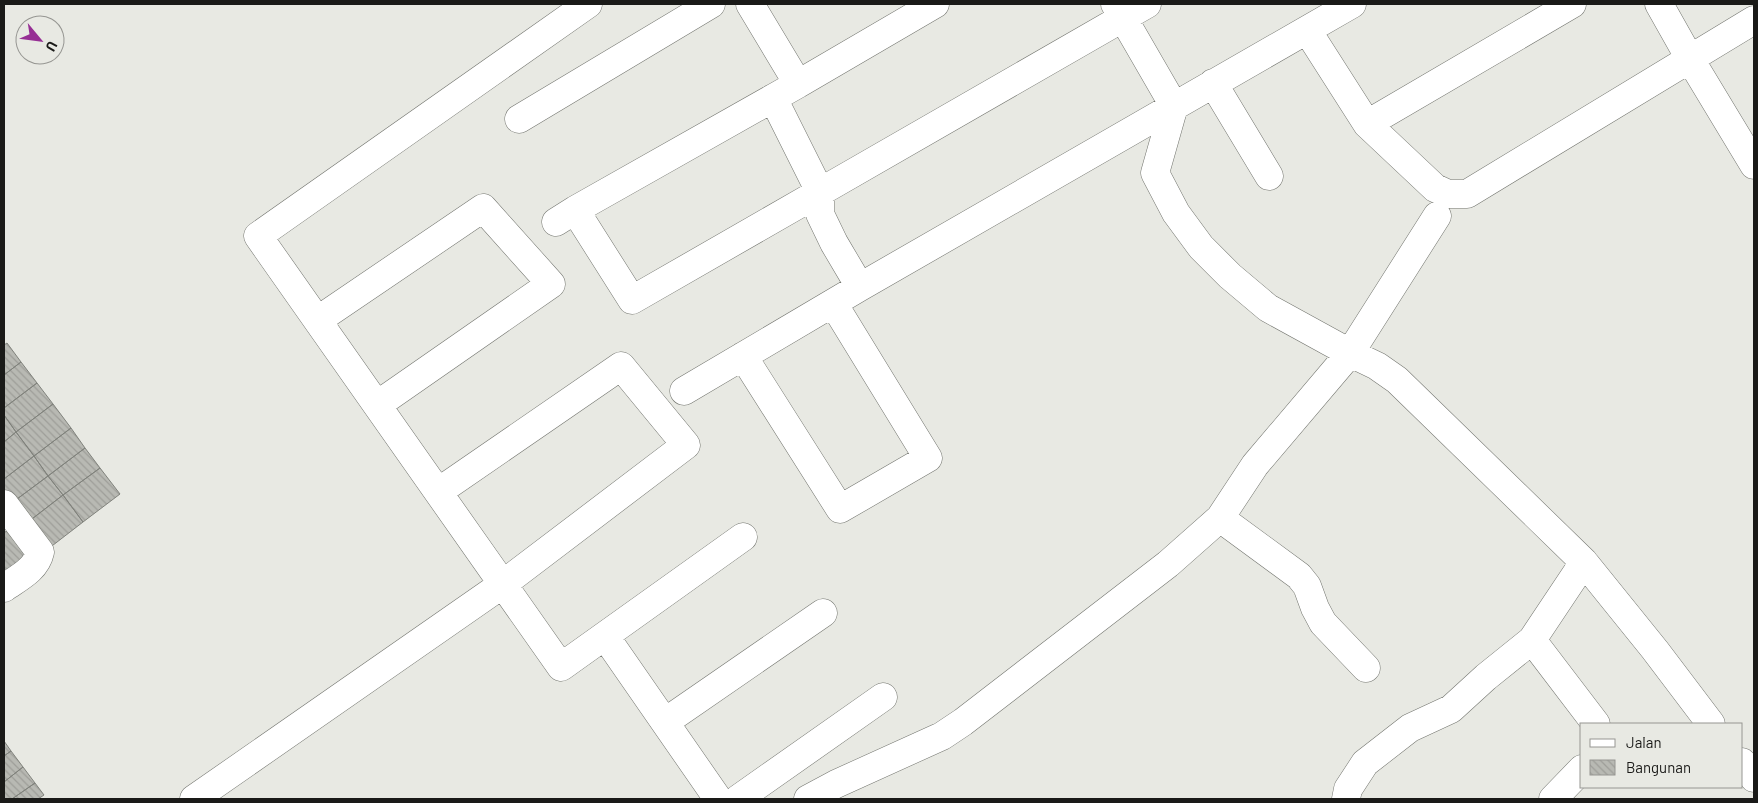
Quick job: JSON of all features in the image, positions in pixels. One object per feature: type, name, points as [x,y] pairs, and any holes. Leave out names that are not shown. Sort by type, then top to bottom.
[{"type":"street","points":[[588,4],[258,236],[562,667],[743,537]]},
{"type":"street","points":[[519,119],[711,4]]},
{"type":"street","points":[[750,4],[798,84]]},
{"type":"street","points":[[935,4],[566,216],[632,300],[820,192],[1119,11],[1147,4]]},
{"type":"street","points":[[684,391],[832,303],[1352,4]]},
{"type":"street","points":[[1368,124],[1572,4]]},
{"type":"street","points":[[1659,4],[1690,59],[1750,150]]},
{"type":"street","points":[[1119,11],[1174,106],[1154,173],[1176,213],[1201,247],[1230,276],[1268,308],[1377,366],[1397,380],[1584,562],[1656,650],[1710,723]]},
{"type":"street","points":[[1307,30],[1368,124],[1435,188],[1448,194],[1467,194],[1754,20]]},
{"type":"street","points":[[1213,83],[1269,176]]},
{"type":"street","points":[[773,98],[820,192],[820,214],[834,244],[860,287]]},
{"type":"street","points":[[318,320],[483,208],[551,284],[377,405]]},
{"type":"street","points":[[808,799],[836,784],[942,736],[963,722],[1168,564],[1220,518],[1255,465],[1350,353],[1437,216]]},
{"type":"street","points":[[743,356],[840,509],[928,458],[832,303]]},
{"type":"street","points":[[194,799],[502,584],[686,445],[621,366],[438,492]]},
{"type":"street","points":[[4,504],[40,552],[38,560],[32,568],[4,588]]},
{"type":"street","points":[[1220,518],[1299,576],[1307,586],[1323,623],[1366,668]]},
{"type":"street","points":[[1346,799],[1348,789],[1365,763],[1410,728],[1451,709],[1486,676],[1532,640],[1584,562]]},
{"type":"street","points":[[665,722],[823,613]]},
{"type":"street","points":[[606,636],[718,799]]},
{"type":"street","points":[[1532,640],[1595,723]]},
{"type":"street","points":[[738,799],[883,697]]},
{"type":"street","points":[[1743,763],[1754,778]]},
{"type":"street","points":[[1553,799],[1580,771]]},
{"type":"building","points":[[7,343],[21,362],[4,375],[4,345]]},
{"type":"building","points":[[21,362],[37,383],[4,408],[4,375]]},
{"type":"building","points":[[37,383],[53,404],[16,432],[4,415],[4,408]]},
{"type":"building","points":[[53,404],[71,428],[34,456],[16,432]]},
{"type":"building","points":[[4,415],[16,432],[4,442]]},
{"type":"building","points":[[71,428],[85,448],[48,476],[34,456]]},
{"type":"building","points":[[16,432],[34,456],[4,479],[4,442]]},
{"type":"building","points":[[85,448],[100,468],[63,495],[48,476]]},
{"type":"building","points":[[34,456],[48,476],[13,502],[4,490],[4,479]]},
{"type":"building","points":[[100,468],[120,494],[83,522],[63,495]]},
{"type":"building","points":[[48,476],[63,495],[28,522],[13,502]]},
{"type":"building","points":[[63,495],[83,522],[48,549],[28,522]]},
{"type":"building","points":[[9,529],[29,556],[4,575],[4,533]]},
{"type":"building","points":[[4,741],[11,751],[4,756]]},
{"type":"building","points":[[11,751],[23,767],[4,782],[4,756]]},
{"type":"building","points":[[23,767],[35,783],[12,799],[4,799],[4,782]]},
{"type":"building","points":[[35,783],[44,795],[38,799],[12,799]]}]
